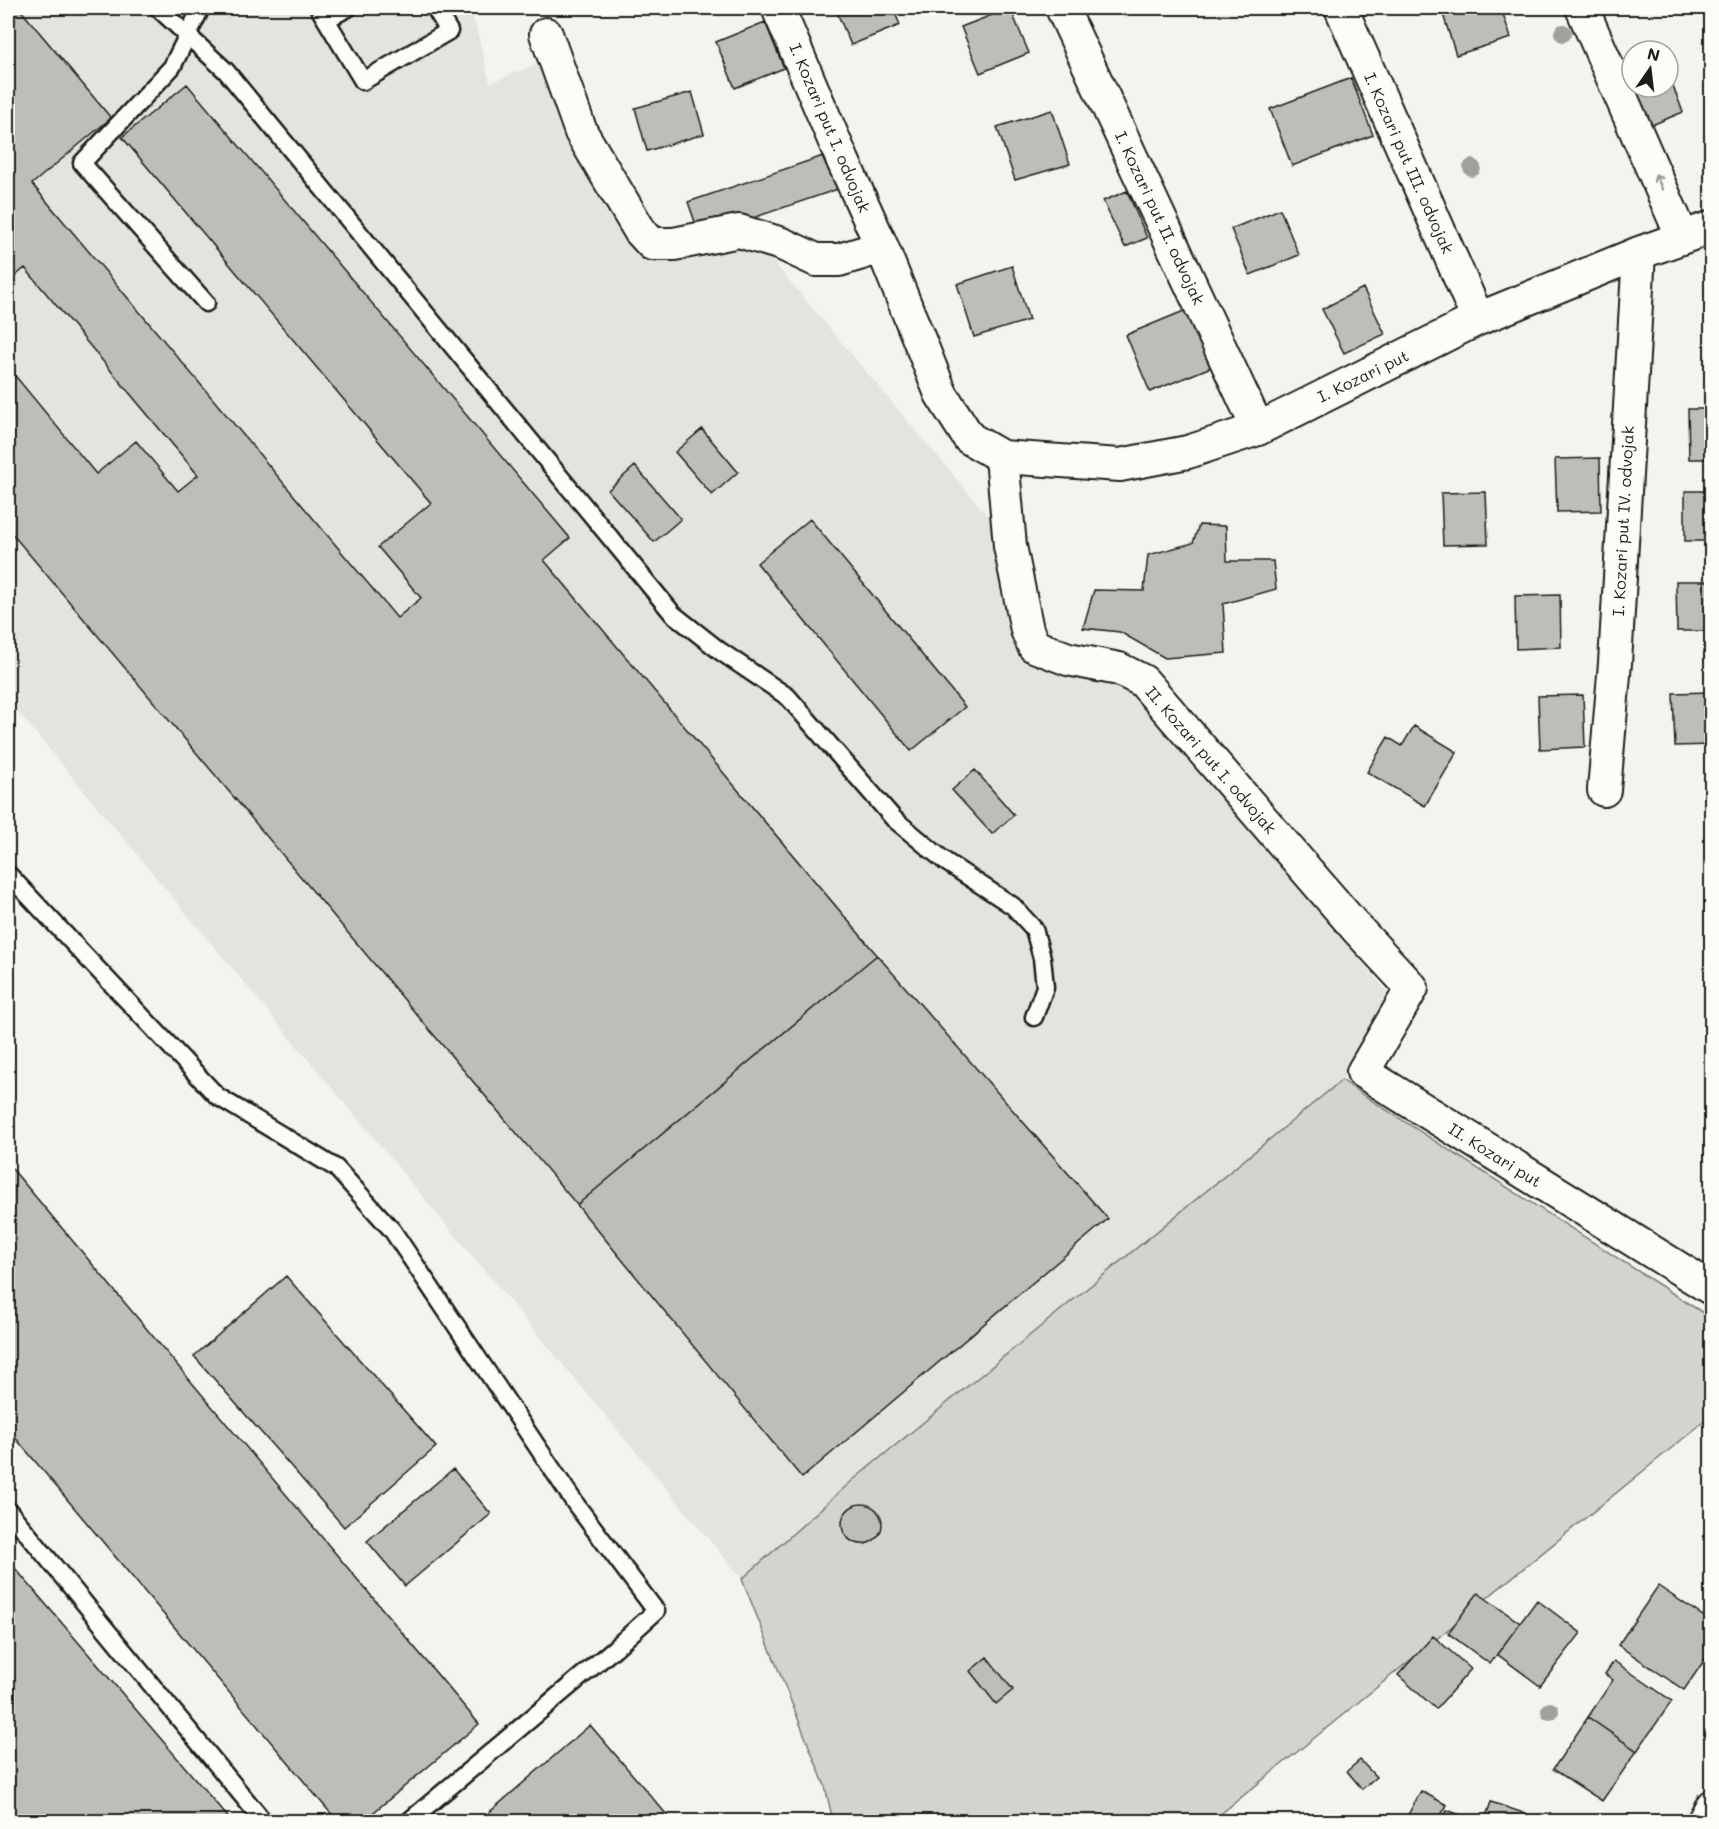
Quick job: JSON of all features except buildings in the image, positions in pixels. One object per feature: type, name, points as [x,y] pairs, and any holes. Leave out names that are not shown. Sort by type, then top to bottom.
[{"type":"street","name":"I. Kozari put I. odvojak","points":[[778,8],[882,247],[941,394],[969,438],[1002,457]]},
{"type":"street","name":"I. Kozari put II. odvojak","points":[[1062,8],[1258,429]]},
{"type":"street","name":"I. Kozari put III. odvojak","points":[[1341,8],[1478,319]]},
{"type":"street","points":[[1582,8],[1697,231]]},
{"type":"street","points":[[546,34],[581,132],[640,231],[652,244],[675,244],[739,231],[782,244],[816,260],[839,260],[882,247]]},
{"type":"street","name":"I. Kozari put","points":[[1002,457],[1120,465],[1188,452],[1258,429],[1478,319],[1697,231]]},
{"type":"street","name":"I. Kozari put IV. odvojak","points":[[1604,790],[1615,663],[1639,253]]},
{"type":"street","name":"II. Kozari put I. odvojak","points":[[1002,457],[1010,546],[1027,630],[1034,646],[1068,659],[1119,669],[1143,681],[1358,930],[1412,988]]},
{"type":"street","name":"II. Kozari put","points":[[1412,988],[1363,1072],[1712,1289]]},
{"type":"street","points":[[1703,1821],[1712,1806]]},
{"type":"lane","points":[[158,8],[226,71],[673,614],[720,651],[788,697],[894,819],[946,862],[1013,906],[1034,929],[1042,958],[1045,987],[1034,1017]]},
{"type":"lane","points":[[201,8],[172,67],[82,163],[206,303]]},
{"type":"lane","points":[[348,8],[323,13],[363,81],[449,31],[435,8]]},
{"type":"lane","points":[[8,874],[217,1096],[336,1168],[392,1230],[577,1506],[656,1611],[408,1821]]},
{"type":"lane","points":[[8,1510],[264,1821]]},
{"type":"shaded area","points":[[8,8],[471,8],[490,83],[541,62],[565,138],[651,262],[755,240],[993,522],[1020,658],[1133,685],[1390,995],[1342,1080],[853,1480],[742,1579],[8,700]]},
{"type":"shaded area","points":[[1342,1080],[1711,1318],[1711,1416],[1212,1821],[833,1821],[825,1786],[742,1579],[853,1480]]}]
